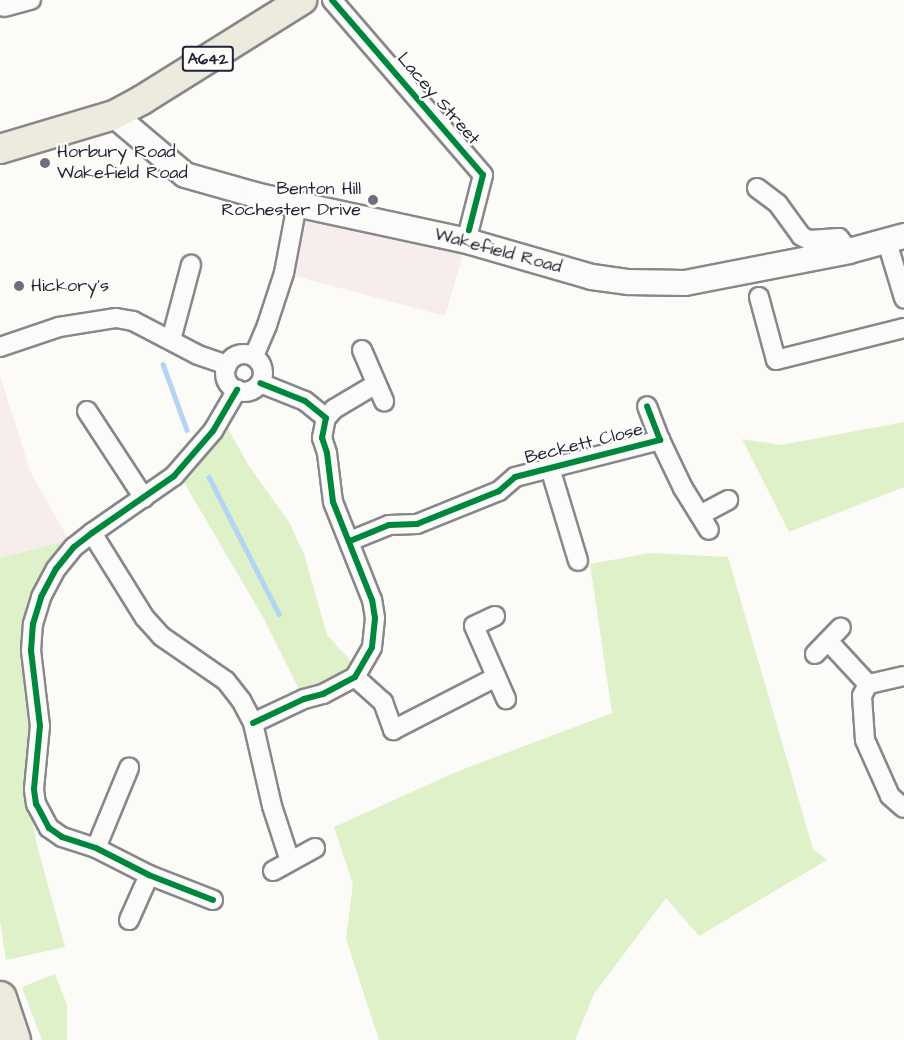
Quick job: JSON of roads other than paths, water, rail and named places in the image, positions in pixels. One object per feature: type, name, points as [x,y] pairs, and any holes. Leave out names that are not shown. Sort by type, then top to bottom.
[{"type":"highway","name":"A642","points":[[0,149],[114,115],[142,100],[302,0]]},
{"type":"highway","points":[[0,998],[14,1040]]},
{"type":"main road","name":"Wakefield Road","points":[[114,115],[185,176],[297,204],[466,241],[592,277],[629,282],[685,283],[849,251],[895,239]]},
{"type":"street","points":[[2,7],[31,0]]},
{"type":"street","name":"Lacey Street","points":[[332,0],[483,175],[469,230]]},
{"type":"street","points":[[757,188],[778,204],[801,236],[809,240],[839,238],[849,251]]},
{"type":"street","points":[[254,356],[284,273],[297,204]]},
{"type":"street","points":[[895,239],[904,298]]},
{"type":"street","points":[[171,340],[191,265]]},
{"type":"street","points":[[759,297],[776,360],[904,328]]},
{"type":"street","points":[[0,347],[59,327],[116,318],[133,321],[198,355],[227,365]]},
{"type":"street","points":[[363,350],[384,400]]},
{"type":"street","points":[[241,354],[254,356],[262,365],[260,383],[250,391],[237,390],[228,383],[227,365],[230,360],[241,354]]},
{"type":"street","points":[[260,383],[305,401],[326,418]]},
{"type":"street","points":[[253,723],[304,699],[323,694],[355,677],[372,647],[375,618],[372,600],[350,541],[339,520],[330,485],[327,453],[322,438],[326,418],[334,409],[376,384]]},
{"type":"street","points":[[213,900],[149,875],[96,848],[49,828],[36,804],[34,779],[40,717],[31,651],[33,624],[41,597],[56,569],[74,548],[92,533],[174,476],[193,457],[213,431],[237,390]]},
{"type":"street","name":"Beckett Close","points":[[647,406],[660,440],[704,523],[728,500]]},
{"type":"street","points":[[87,411],[144,498]]},
{"type":"street","name":"Beckett Close","points":[[350,541],[390,525],[417,524],[454,500],[499,491],[515,477],[660,440]]},
{"type":"street","points":[[550,468],[578,561]]},
{"type":"street","points":[[92,533],[145,618],[161,636],[226,681],[241,700],[253,723],[272,806],[291,861]]},
{"type":"street","points":[[495,616],[474,626],[506,699]]},
{"type":"street","points":[[815,654],[841,627]]},
{"type":"street","points":[[829,642],[868,684]]},
{"type":"street","points":[[868,684],[904,676]]},
{"type":"street","points":[[355,677],[383,702],[393,730],[496,677]]},
{"type":"street","points":[[868,684],[862,696],[865,740],[890,796],[904,808]]},
{"type":"street","points":[[96,848],[129,768]]},
{"type":"street","points":[[273,871],[315,848]]},
{"type":"street","points":[[129,920],[149,875]]},
{"type":"waterway","points":[[163,364],[187,430]]},
{"type":"waterway","points":[[209,477],[279,614]]},
{"type":"place","name":"Horbury Road Wakefield Road","points":[[45,163]]},
{"type":"place","name":"Benton Hill Rochester Drive","points":[[373,200]]},
{"type":"place","name":"Hickory's","points":[[19,286]]}]
